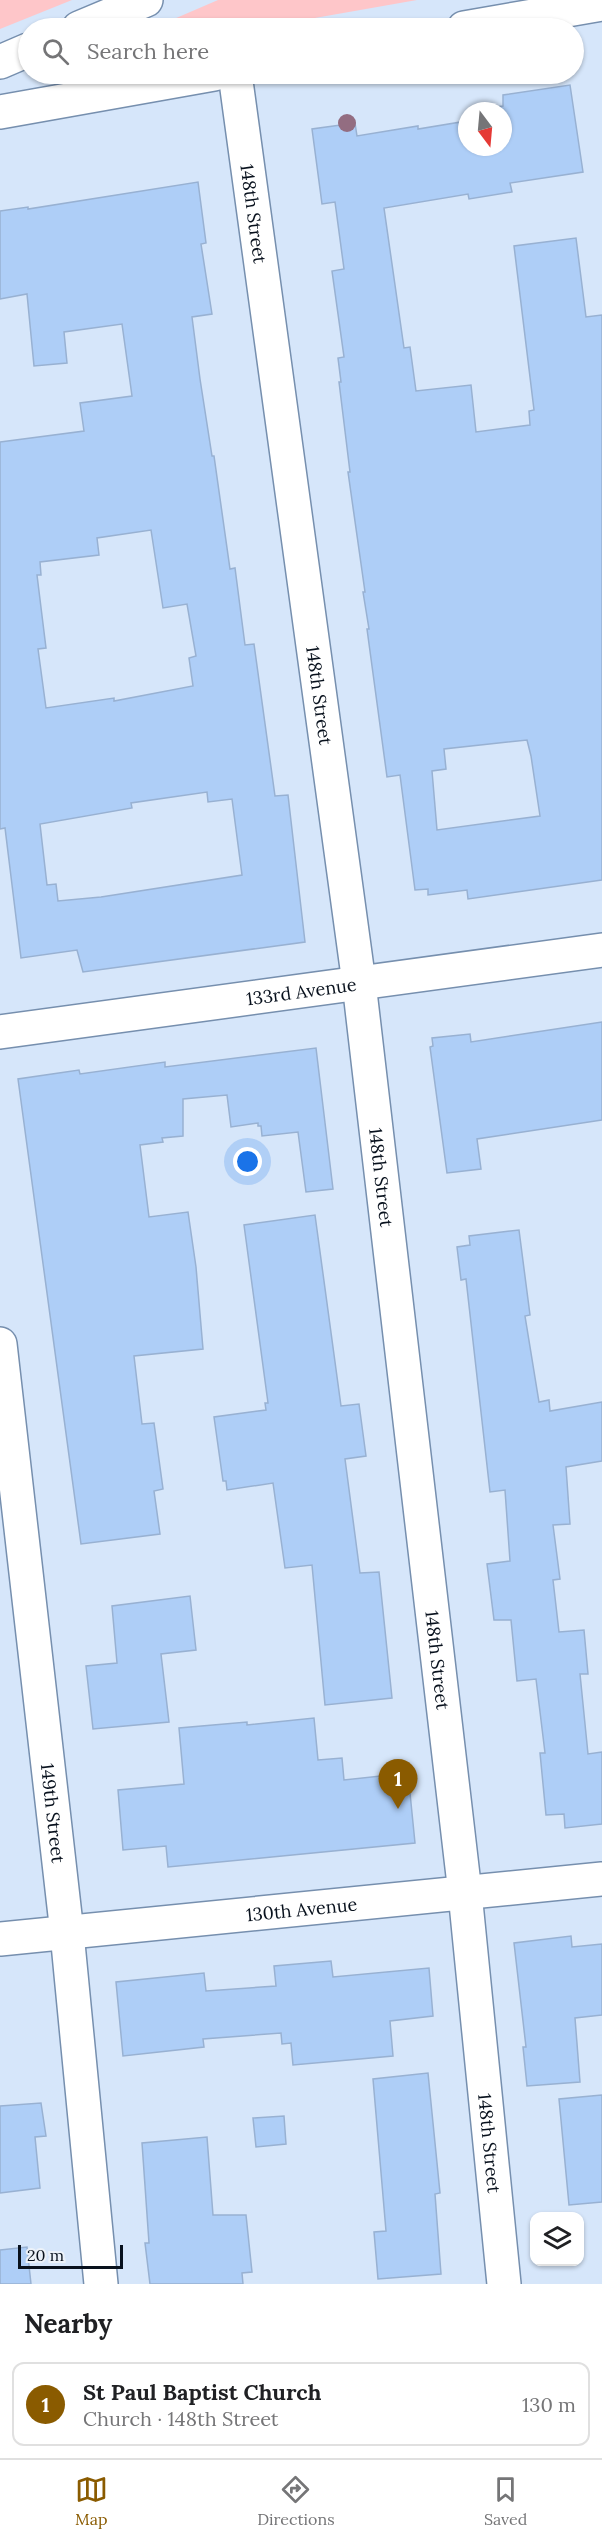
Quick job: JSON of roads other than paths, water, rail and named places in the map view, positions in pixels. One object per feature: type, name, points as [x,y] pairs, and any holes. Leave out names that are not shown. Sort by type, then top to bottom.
[{"type":"main road","points":[[104,18],[146,0]]},
{"type":"main road","points":[[522,18],[602,4]]},
{"type":"main road","points":[[0,62],[18,54]]},
{"type":"main road","points":[[0,112],[158,84]]},
{"type":"main road","name":"148th Street","points":[[237,84],[359,982],[465,1893],[504,2284]]},
{"type":"main road","name":"133rd Avenue","points":[[0,1032],[602,950]]},
{"type":"main road","name":"149th Street","points":[[0,1344],[67,1933],[101,2284]]},
{"type":"main road","name":"130th Avenue","points":[[0,1939],[602,1880]]},
{"type":"place","name":"St Paul Baptist Church","points":[[398,1809]]}]
